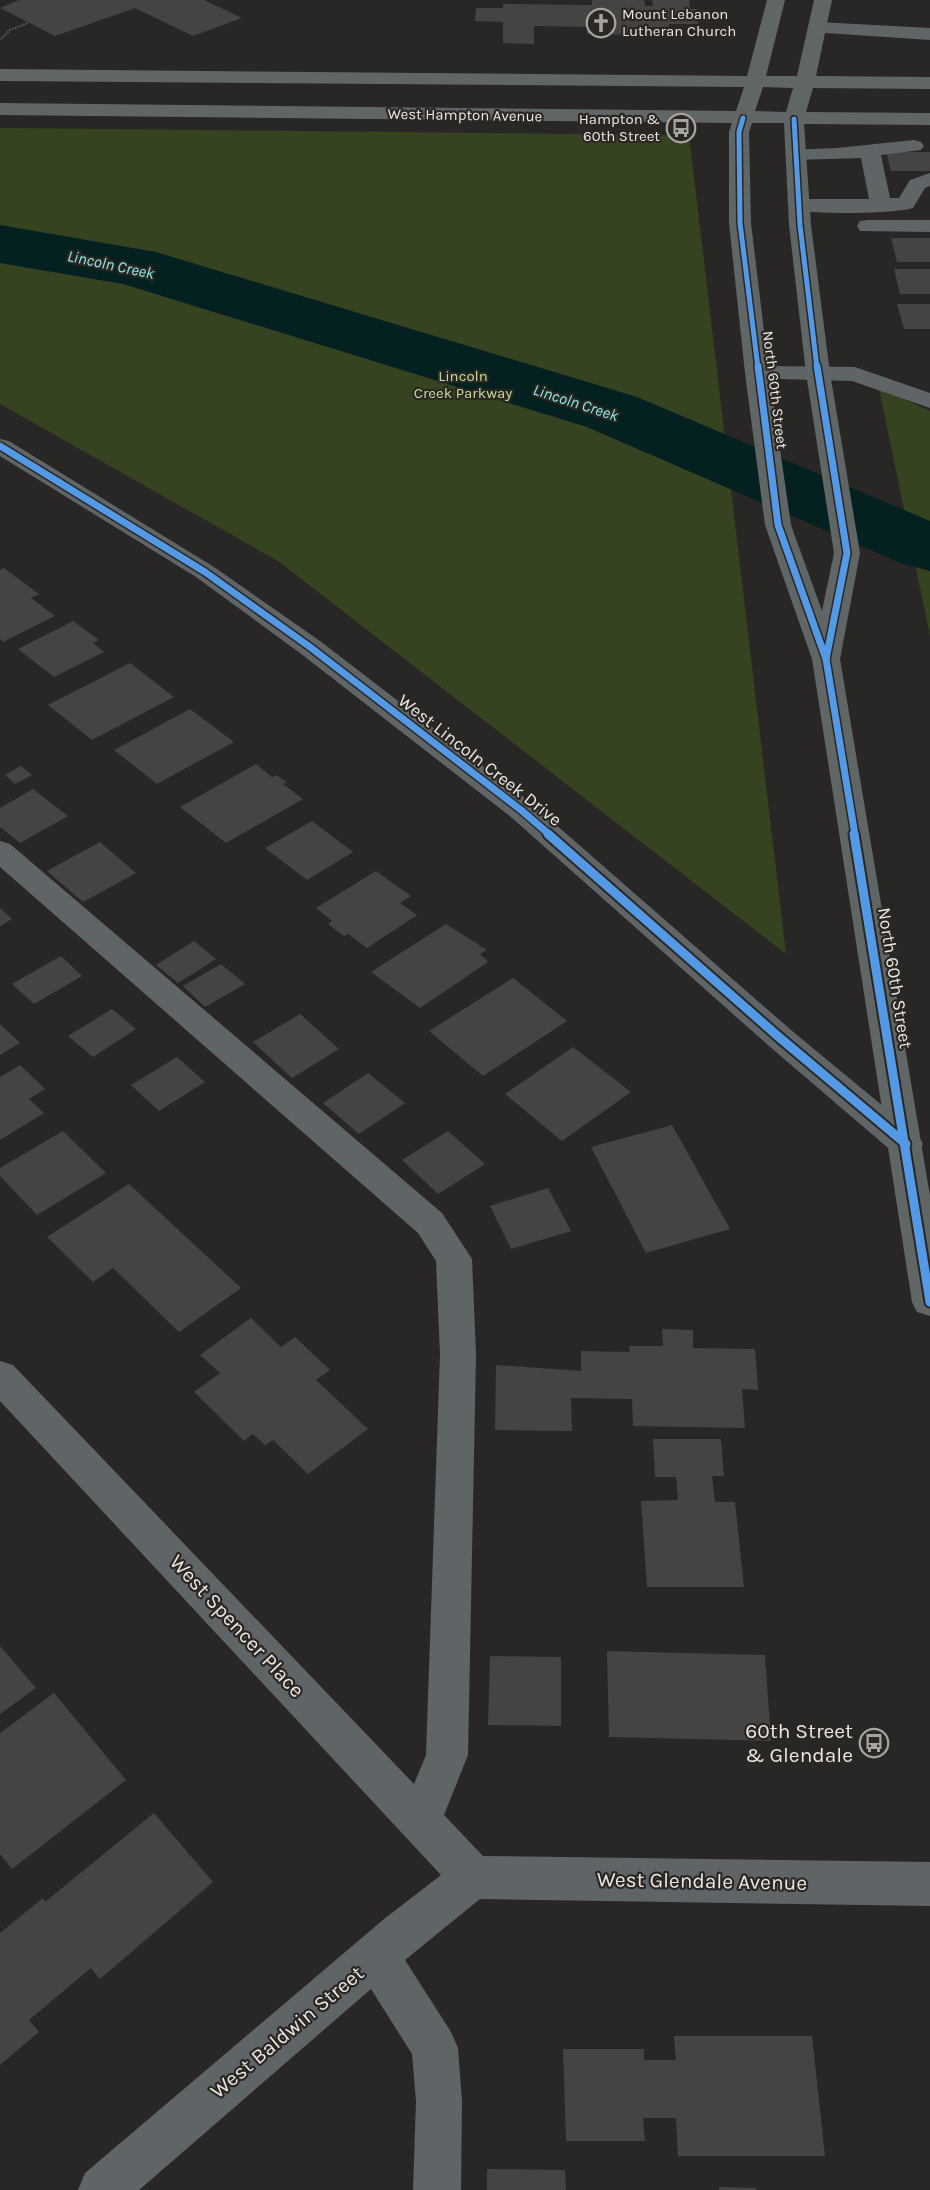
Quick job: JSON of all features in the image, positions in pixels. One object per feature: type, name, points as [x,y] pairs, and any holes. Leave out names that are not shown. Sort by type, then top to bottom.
[{"type":"main road","name":"North 60th Street","points":[[776,0],[755,82],[739,132],[740,223],[757,373],[778,525],[826,659],[930,1302]]},
{"type":"main road","name":"North 60th Street","points":[[823,0],[805,82],[794,118],[799,215],[818,373],[848,552],[826,659]]},
{"type":"main road","name":"West Hampton Avenue","points":[[0,75],[930,83]]},
{"type":"main road","name":"West Hampton Avenue","points":[[0,109],[930,119]]},
{"type":"street","points":[[818,28],[930,34]]},
{"type":"street","points":[[796,154],[837,154],[922,146],[905,119]]},
{"type":"street","points":[[870,150],[881,205]]},
{"type":"street","points":[[799,215],[906,204],[918,184],[930,179]]},
{"type":"street","points":[[799,215],[930,226]]},
{"type":"street","points":[[757,373],[855,374],[930,401]]},
{"type":"street","name":"West Lincoln Creek Drive","points":[[0,446],[205,572],[319,654],[521,810],[771,1030],[906,1144]]},
{"type":"street","points":[[0,851],[430,1223],[454,1259],[458,1354],[447,1755],[420,1821]]},
{"type":"street","name":"West Spencer Place","points":[[0,1376],[473,1876]]},
{"type":"street","name":"West Glendale Avenue","points":[[473,1876],[930,1884]]},
{"type":"street","name":"West Baldwin Street","points":[[102,2190],[473,1876]]},
{"type":"street","points":[[376,1956],[435,2048],[439,2101],[437,2190]]},
{"type":"path","points":[[0,41],[1,37],[10,30],[28,23]]},
{"type":"green space","name":"Lincoln Creek Parkway","points":[[0,128],[689,135],[786,954],[278,561],[0,404]]},
{"type":"green space","points":[[879,388],[930,411],[930,636]]},
{"type":"building","points":[[19,0],[204,0],[242,18],[193,36],[135,8],[55,36],[0,8]]},
{"type":"building","name":"Mount Lebanon Lutheran Church","points":[[592,0],[644,0],[645,6],[653,6],[652,0],[689,0],[690,9],[697,9],[698,24],[645,27],[646,35],[587,34],[587,27],[534,26],[534,44],[503,43],[503,22],[475,21],[476,8],[503,8],[503,4],[592,5]]},
{"type":"building","points":[[886,152],[930,152],[930,171],[891,171]]},
{"type":"building","points":[[891,238],[930,238],[930,262],[897,262]]},
{"type":"building","points":[[894,269],[930,269],[930,294],[900,294]]},
{"type":"building","points":[[897,304],[930,304],[930,329],[904,329]]},
{"type":"building","points":[[4,568],[39,594],[31,598],[55,616],[3,642],[0,639],[0,570]]},
{"type":"building","points":[[73,621],[99,640],[93,643],[104,652],[54,677],[18,649]]},
{"type":"building","points":[[130,663],[174,697],[92,740],[48,705]]},
{"type":"building","points":[[190,709],[234,742],[157,784],[114,750]]},
{"type":"building","points":[[256,764],[272,777],[276,775],[287,782],[283,784],[303,799],[226,843],[180,807]]},
{"type":"building","points":[[21,766],[32,775],[15,784],[5,775]]},
{"type":"building","points":[[33,789],[68,816],[20,843],[0,827],[0,808]]},
{"type":"building","points":[[312,821],[353,852],[307,880],[265,848]]},
{"type":"building","points":[[100,842],[136,873],[83,902],[47,871]]},
{"type":"building","points":[[376,871],[411,896],[400,903],[417,915],[367,948],[348,934],[344,936],[328,924],[332,921],[316,908]]},
{"type":"building","points":[[0,908],[12,919],[0,926]]},
{"type":"building","points":[[446,924],[487,950],[480,954],[488,962],[420,1008],[371,972]]},
{"type":"building","points":[[194,941],[216,959],[178,983],[156,965]]},
{"type":"building","points":[[61,956],[82,976],[34,1004],[12,984]]},
{"type":"building","points":[[221,964],[245,984],[205,1007],[183,986]]},
{"type":"building","points":[[513,978],[567,1021],[483,1076],[429,1031]]},
{"type":"building","points":[[112,1009],[136,1029],[93,1057],[68,1036]]},
{"type":"building","points":[[300,1014],[339,1049],[292,1078],[253,1042]]},
{"type":"building","points":[[0,1024],[20,1043],[0,1055]]},
{"type":"building","points":[[573,1047],[631,1092],[562,1141],[505,1094]]},
{"type":"building","points":[[177,1057],[205,1082],[159,1111],[131,1085]]},
{"type":"building","points":[[20,1065],[45,1089],[29,1099],[44,1113],[0,1140],[0,1077]]},
{"type":"building","points":[[368,1073],[405,1103],[359,1134],[323,1103]]},
{"type":"building","points":[[672,1125],[730,1229],[646,1253],[591,1147]]},
{"type":"building","points":[[63,1131],[106,1173],[37,1215],[0,1176],[0,1168]]},
{"type":"building","points":[[448,1131],[485,1164],[438,1194],[402,1160]]},
{"type":"building","points":[[129,1184],[241,1288],[179,1332],[113,1268],[93,1282],[47,1237]]},
{"type":"building","points":[[548,1188],[571,1231],[511,1249],[490,1206]]},
{"type":"building","points":[[251,1318],[281,1347],[295,1337],[330,1370],[316,1380],[368,1429],[308,1474],[273,1440],[265,1445],[253,1434],[244,1441],[194,1392],[220,1373],[200,1355]]},
{"type":"building","points":[[662,1329],[693,1330],[693,1348],[755,1349],[758,1390],[742,1389],[745,1428],[633,1426],[632,1399],[571,1398],[572,1431],[495,1430],[496,1365],[581,1371],[581,1351],[630,1352],[629,1346],[663,1346]]},
{"type":"building","points":[[653,1439],[721,1439],[724,1476],[712,1476],[715,1502],[735,1502],[744,1587],[647,1587],[641,1501],[678,1500],[676,1477],[655,1477]]},
{"type":"building","points":[[0,1646],[36,1688],[0,1714]]},
{"type":"building","points":[[607,1651],[765,1655],[771,1741],[609,1737]]},
{"type":"building","points":[[490,1656],[561,1657],[561,1726],[488,1725]]},
{"type":"building","points":[[54,1693],[126,1780],[12,1869],[0,1854],[0,1733]]},
{"type":"building","points":[[154,1813],[213,1882],[100,1979],[91,1968],[29,2020],[39,2032],[0,2065],[0,1933],[43,1898],[45,1902]]},
{"type":"building","points":[[674,2036],[812,2036],[825,2156],[678,2156],[676,2118],[643,2118],[645,2141],[566,2141],[563,2049],[644,2049],[644,2060],[676,2060]]},
{"type":"building","points":[[487,2169],[565,2170],[566,2190],[487,2190]]},
{"type":"building","points":[[719,2187],[756,2188],[756,2190],[719,2190]]},
{"type":"waterway","name":"Lincoln Creek","points":[[0,244],[133,266],[612,412],[930,548]]},
{"type":"cycle path","points":[[743,118],[739,132],[740,223],[778,525],[826,659],[930,1302]]},
{"type":"cycle path","points":[[794,119],[800,225],[818,373],[847,553],[826,659]]},
{"type":"cycle path","points":[[0,446],[205,572],[310,647],[521,810],[780,1038],[906,1144]]},
{"type":"place","name":"Mount Lebanon Lutheran Church","points":[[601,23]]},
{"type":"place","name":"Hampton & 60th Street","points":[[681,128]]},
{"type":"place","name":"60th Street & Glendale","points":[[874,1743]]}]
